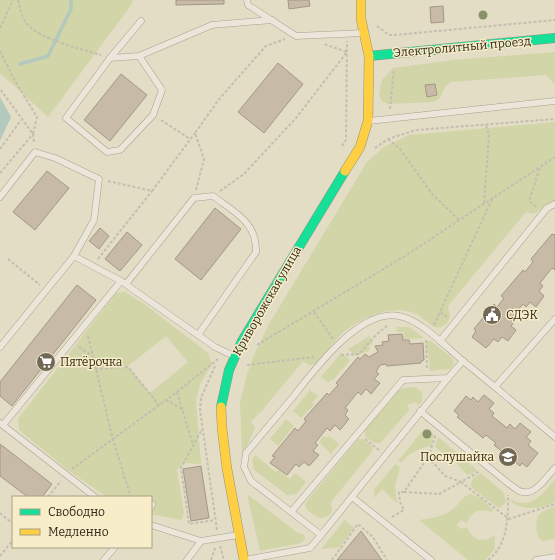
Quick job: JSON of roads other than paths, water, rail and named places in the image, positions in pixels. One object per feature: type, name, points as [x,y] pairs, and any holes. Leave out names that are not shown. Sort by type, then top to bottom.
[{"type":"street","name":"Криворожская улица","points":[[245,560],[238,535],[232,503],[223,434],[221,403],[234,356],[317,212],[360,147],[365,135],[368,121],[368,56],[361,0]]},
{"type":"street","name":"Электролитный проезд","points":[[368,56],[555,38]]},
{"type":"lane","points":[[247,0],[248,4],[296,36],[364,33]]},
{"type":"lane","points":[[110,58],[139,56],[212,25],[272,20]]},
{"type":"lane","points":[[139,56],[162,90],[153,115],[120,150],[107,152],[66,118],[110,58],[141,21]]},
{"type":"lane","points":[[368,121],[555,101]]},
{"type":"lane","points":[[0,197],[35,152],[56,158],[99,179],[94,220],[74,256],[0,348]]},
{"type":"lane","points":[[94,496],[1,424],[123,283],[194,198],[213,196],[247,221],[256,241],[256,252],[198,335]]},
{"type":"lane","points":[[440,341],[547,208],[555,204]]},
{"type":"lane","points":[[74,256],[123,283],[198,335],[223,351],[234,356]]},
{"type":"lane","points":[[320,535],[251,481],[244,467],[246,453],[327,356],[346,337],[376,317],[388,314],[414,321],[428,335],[440,341],[555,437]]},
{"type":"lane","points":[[496,387],[555,319]]},
{"type":"lane","points":[[245,560],[310,548],[420,411],[463,361]]},
{"type":"lane","points":[[291,512],[403,380],[448,378]]},
{"type":"lane","points":[[420,411],[439,425],[509,484],[522,492],[531,492],[539,486],[555,468]]},
{"type":"lane","points":[[352,497],[432,560]]},
{"type":"lane","points":[[152,525],[201,541],[238,535]]},
{"type":"lane","points":[[187,560],[201,541]]},
{"type":"lane","points":[[104,560],[114,548]]},
{"type":"lane","points":[[536,560],[555,556]]},
{"type":"waterway","points":[[20,64],[48,56],[71,9],[71,0]]},
{"type":"place","name":"СДЭК","points":[[492,315]]},
{"type":"place","name":"Пятёрочка","points":[[46,362]]},
{"type":"place","name":"Послушайка","points":[[508,457]]}]
